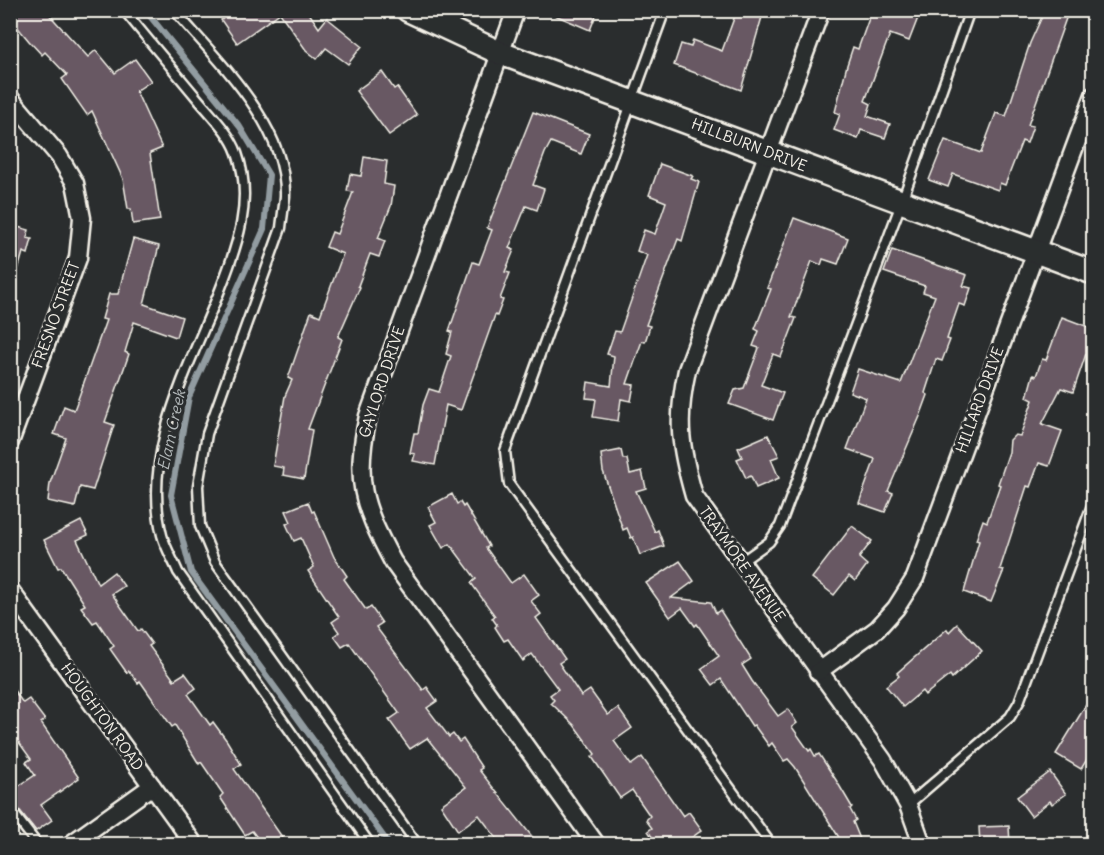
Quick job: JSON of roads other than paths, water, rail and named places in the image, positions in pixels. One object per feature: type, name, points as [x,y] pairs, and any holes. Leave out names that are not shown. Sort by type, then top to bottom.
[{"type":"street","name":"HILLBURN DRIVE","points":[[408,10],[500,53],[1094,273]]},
{"type":"street","name":"GAYLORD DRIVE","points":[[516,10],[368,416],[361,450],[361,489],[376,530],[393,562],[597,844]]},
{"type":"street","name":"TRAYMORE AVENUE","points":[[821,10],[687,369],[680,405],[682,453],[694,496],[883,760],[908,805],[922,844]]},
{"type":"street","name":"HILLARD DRIVE","points":[[818,672],[877,629],[896,608],[915,578],[1094,95]]},
{"type":"street","name":"FRESNO STREET","points":[[10,98],[59,156],[75,183],[82,218],[78,258],[10,442]]},
{"type":"street","name":"HOUGHTON ROAD","points":[[10,590],[194,844]]},
{"type":"street","points":[[71,844],[152,786]]},
{"type":"lane","points":[[124,10],[221,128],[237,151],[244,178],[244,206],[233,258],[166,427],[160,460],[158,497],[162,535],[178,573],[370,844]]},
{"type":"lane","points":[[174,10],[241,88],[264,123],[279,161],[285,195],[281,228],[207,434],[198,486],[200,526],[215,562],[417,844]]},
{"type":"lane","points":[[665,10],[505,451],[509,484],[771,844]]},
{"type":"lane","points":[[741,562],[769,542],[780,526],[902,201],[969,10]]},
{"type":"lane","points":[[908,805],[1010,717],[1019,702],[1094,500]]},
{"type":"lane","points":[[10,809],[38,844]]},
{"type":"waterway","name":"Elam Creek","points":[[145,10],[240,127],[269,175],[264,229],[189,397],[171,495],[191,572],[389,844]]}]
